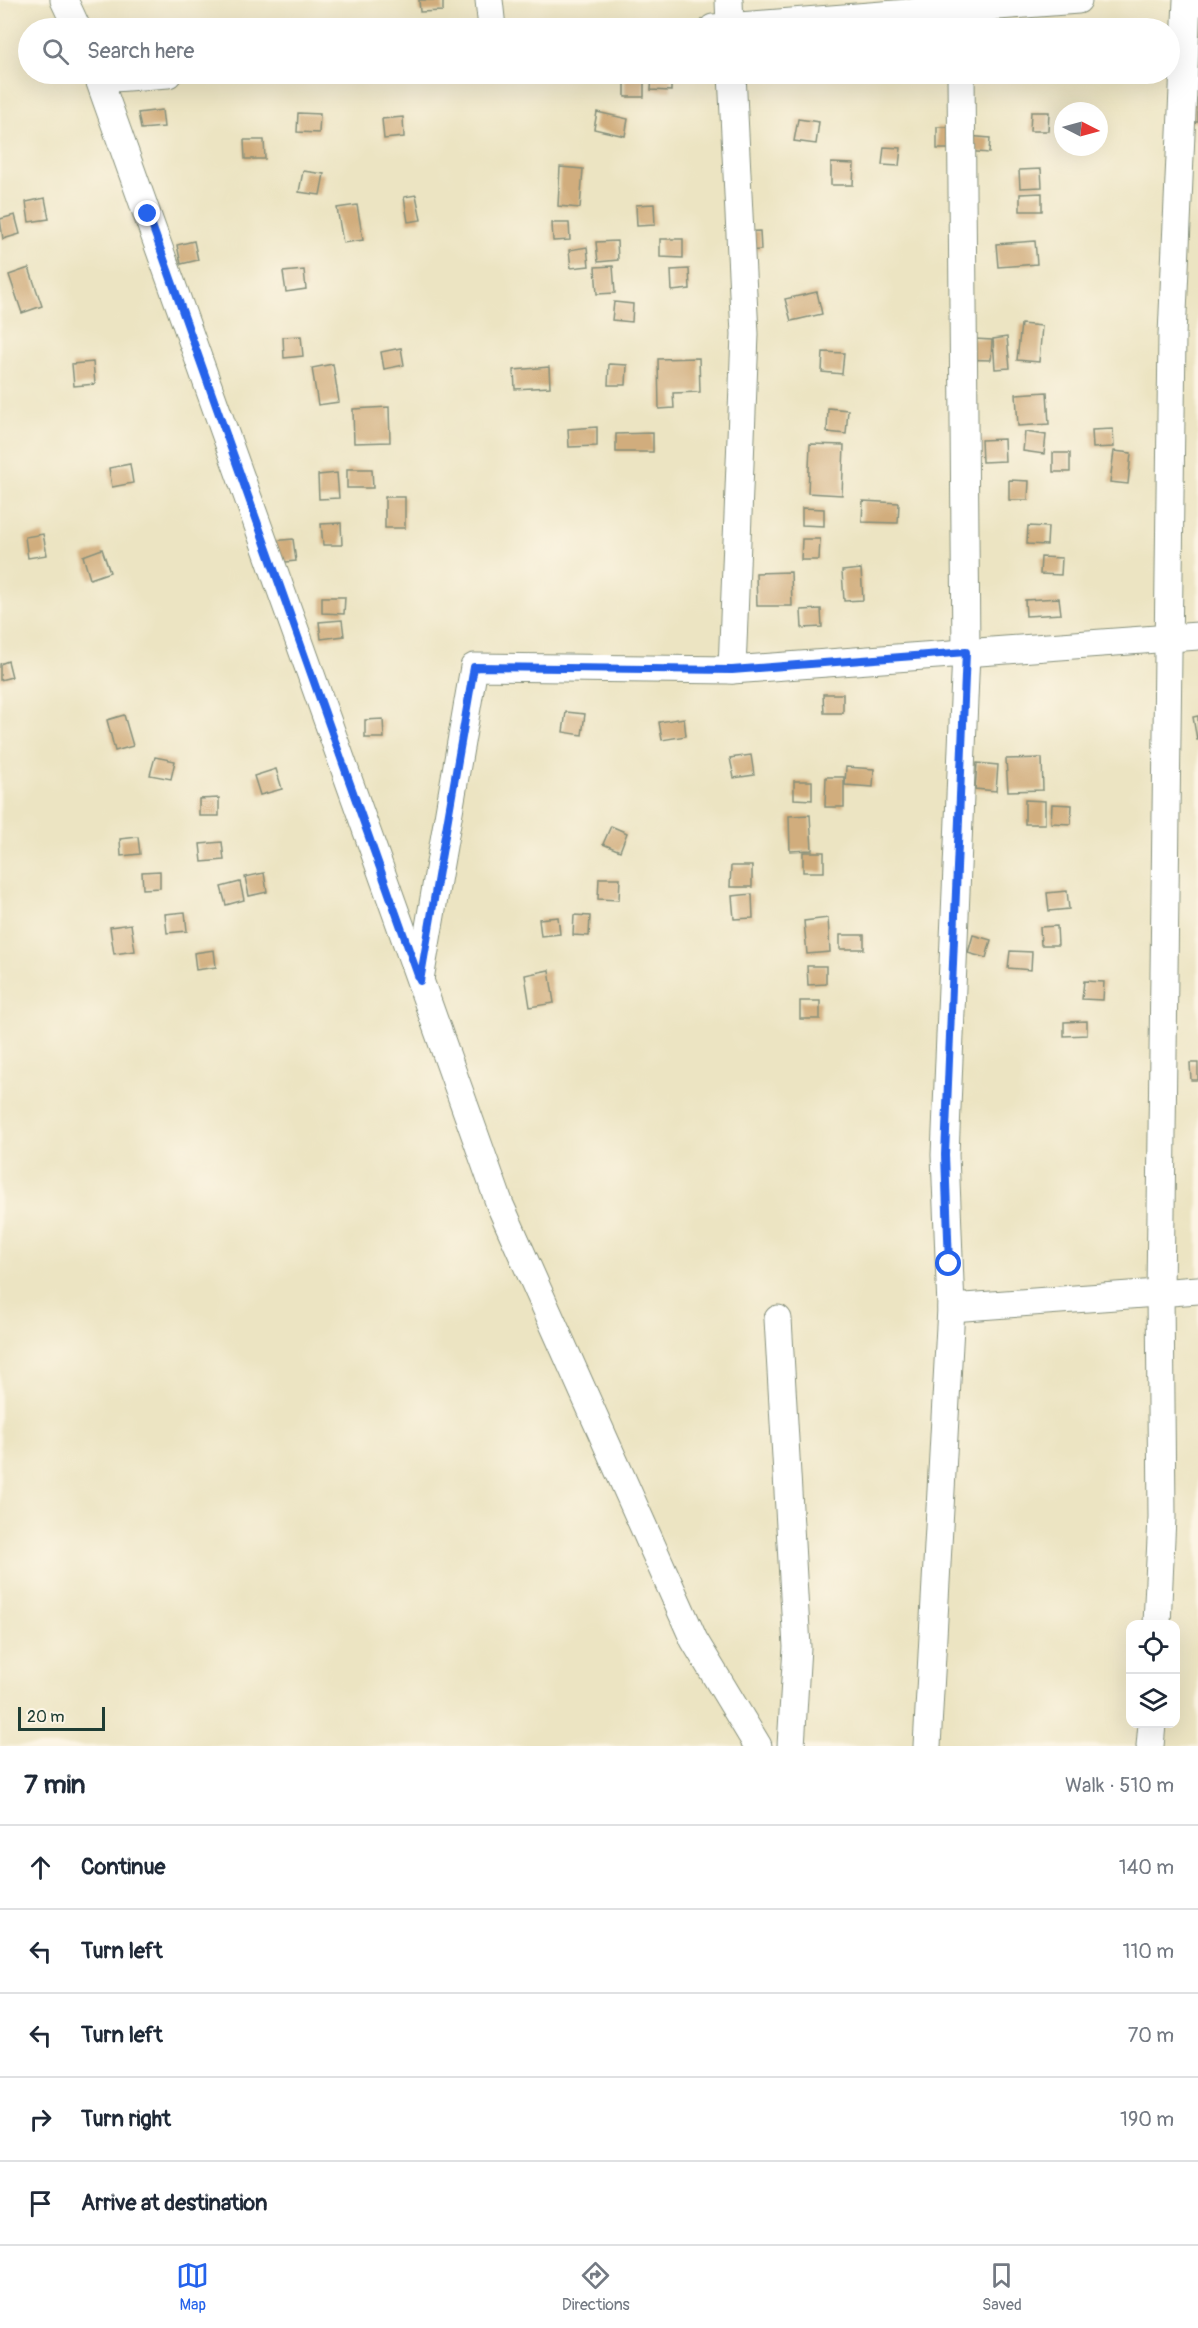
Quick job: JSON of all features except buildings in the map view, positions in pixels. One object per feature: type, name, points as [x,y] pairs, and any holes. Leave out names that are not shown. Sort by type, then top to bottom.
[{"type":"street","points":[[64,0],[72,18]]},
{"type":"street","points":[[489,0],[491,18]]},
{"type":"street","points":[[726,18],[729,0]]},
{"type":"street","points":[[872,18],[1078,0]]},
{"type":"street","points":[[1157,1620],[1162,1517],[1160,1292],[1172,335],[1187,0]]},
{"type":"street","points":[[102,84],[500,1205],[694,1640],[758,1746]]},
{"type":"street","points":[[732,84],[745,334],[732,670]]},
{"type":"street","points":[[927,1746],[951,1308],[945,1155],[966,652],[961,84]]},
{"type":"street","points":[[420,981],[474,667],[732,670],[1198,636]]},
{"type":"street","points":[[951,1308],[1198,1290]]},
{"type":"street","points":[[778,1319],[797,1647],[791,1746]]},
{"type":"street","points":[[1150,1746],[1152,1728]]},
{"type":"route","points":[[148,214],[420,981],[474,667],[732,670],[966,652],[945,1155],[949,1264]]}]
